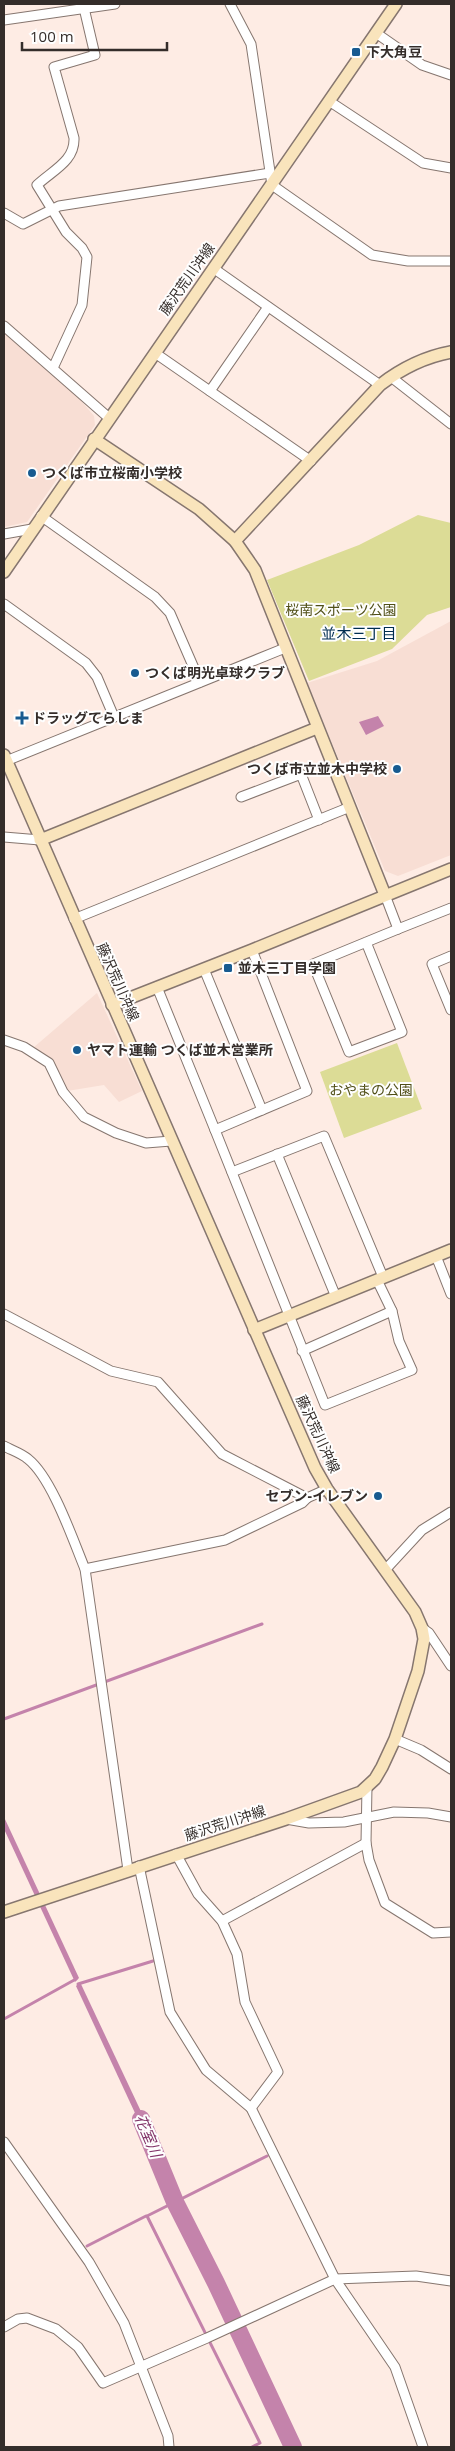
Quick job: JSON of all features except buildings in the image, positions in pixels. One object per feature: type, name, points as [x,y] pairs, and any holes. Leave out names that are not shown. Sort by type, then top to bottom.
[{"type":"main road","name":"藤沢荒川沖線","points":[[4,572],[213,268],[271,179],[329,101],[396,4]]},
{"type":"main road","points":[[235,542],[380,385],[418,361],[451,352]]},
{"type":"main road","points":[[94,439],[199,509],[235,542],[254,570],[385,895]]},
{"type":"main road","points":[[40,840],[318,728]]},
{"type":"main road","name":"藤沢荒川沖線","points":[[4,1912],[286,1819],[361,1792],[382,1767],[394,1739],[421,1660],[424,1639],[422,1628],[415,1612],[327,1489],[315,1468],[5,758]]},
{"type":"main road","points":[[112,1005],[451,868]]},
{"type":"main road","points":[[254,1330],[451,1250]]},
{"type":"street","points":[[4,20],[114,4]]},
{"type":"street","points":[[230,4],[251,44],[271,179]]},
{"type":"street","points":[[53,368],[82,305],[87,257],[82,248],[66,232],[54,209],[37,185],[67,160],[74,149],[74,138],[54,67],[95,55],[84,8]]},
{"type":"street","points":[[376,33],[422,65],[451,75]]},
{"type":"street","points":[[329,101],[423,163],[451,168]]},
{"type":"street","points":[[4,213],[23,224],[60,206],[271,179],[372,254],[408,261],[451,261]]},
{"type":"street","points":[[213,268],[380,385]]},
{"type":"street","points":[[210,390],[268,308]]},
{"type":"street","points":[[4,326],[109,418]]},
{"type":"street","points":[[155,353],[311,461]]},
{"type":"street","points":[[391,377],[450,419]]},
{"type":"street","points":[[41,516],[154,598],[170,613],[200,682]]},
{"type":"street","points":[[4,534],[32,530]]},
{"type":"street","points":[[4,604],[86,663],[97,677],[114,717]]},
{"type":"street","points":[[5,758],[114,717],[285,648]]},
{"type":"street","points":[[241,797],[301,774],[319,820]]},
{"type":"street","points":[[74,919],[350,807]]},
{"type":"street","points":[[4,836],[40,840]]},
{"type":"street","points":[[385,895],[398,929]]},
{"type":"street","points":[[366,942],[402,1032],[349,1052],[313,964],[366,942],[398,929],[451,908]]},
{"type":"street","points":[[215,1130],[307,1091],[252,950]]},
{"type":"street","points":[[451,956],[432,964],[451,1010]]},
{"type":"street","points":[[204,969],[262,1110]]},
{"type":"street","points":[[157,987],[325,1405],[412,1370],[399,1341],[392,1310],[324,1136],[232,1172]]},
{"type":"street","points":[[4,1040],[24,1047],[49,1063],[63,1092],[84,1117],[116,1133],[146,1143],[171,1141]]},
{"type":"street","points":[[278,1154],[336,1297]]},
{"type":"street","points":[[436,1256],[451,1294]]},
{"type":"street","points":[[302,1350],[392,1310]]},
{"type":"street","points":[[4,1314],[111,1371],[158,1382],[222,1454],[307,1498]]},
{"type":"street","points":[[4,1446],[28,1459],[39,1472],[68,1528],[84,1569],[134,1868],[170,2012],[206,2070],[251,2108],[335,2279],[395,2367],[423,2447]]},
{"type":"street","points":[[84,1569],[225,1540],[302,1504],[307,1498],[327,1489]]},
{"type":"street","points":[[386,1569],[422,1530],[451,1512]]},
{"type":"street","points":[[422,1628],[429,1633],[451,1666]]},
{"type":"street","points":[[394,1739],[420,1750],[451,1769]]},
{"type":"street","points":[[367,1786],[366,1843],[369,1860],[386,1903],[433,1933],[451,1932]]},
{"type":"street","points":[[286,1819],[309,1823],[344,1822],[394,1812],[428,1812],[451,1817]]},
{"type":"street","points":[[222,1921],[366,1843]]},
{"type":"street","points":[[176,1854],[198,1894],[222,1921],[237,1954],[245,2002],[278,2072],[251,2108]]},
{"type":"street","points":[[4,2142],[89,2262],[124,2323],[168,2436],[169,2447]]},
{"type":"street","points":[[4,2327],[27,2318],[56,2329],[78,2347],[103,2383],[335,2279],[416,2276],[451,2281]]},
{"type":"shaded area","name":"つくば市立桜南小学校","points":[[4,332],[70,388],[94,416],[95,425],[27,522],[4,527]]},
{"type":"shaded area","name":"つくば市立並木中学校","points":[[451,621],[451,855],[398,876],[385,871],[307,683],[377,661]]},
{"type":"shaded area","points":[[97,993],[142,1091],[119,1102],[104,1085],[67,1091],[33,1048]]},
{"type":"green space","name":"桜南スポーツ公園","points":[[418,515],[451,523],[451,607],[427,615],[392,649],[309,681],[267,580],[359,545]]},
{"type":"green space","name":"おやまの公園","points":[[397,1043],[422,1109],[344,1138],[320,1072]]},
{"type":"water","points":[[378,716],[384,726],[366,735],[359,722]]},
{"type":"water","points":[[4,1817],[79,1978],[75,1982],[4,1829]]},
{"type":"water","points":[[80,1982],[154,2139],[148,2141],[76,1986]]},
{"type":"waterway","points":[[4,1719],[262,1624]]},
{"type":"waterway","points":[[78,1984],[153,1961]]},
{"type":"waterway","points":[[4,2019],[76,1979]]},
{"type":"waterway","name":"花室川","points":[[141,2119],[175,2202],[216,2283],[293,2447]]},
{"type":"waterway","points":[[252,2447],[260,2443],[147,2216],[267,2156]]},
{"type":"waterway","points":[[87,2246],[146,2216]]},
{"type":"place","name":"下大角豆","points":[[356,52]]},
{"type":"place","name":"つくば市立桜南小学校","points":[[32,473]]},
{"type":"place","name":"つくば明光卓球クラブ","points":[[135,673]]},
{"type":"place","name":"ドラッグてらしま","points":[[22,718]]},
{"type":"place","name":"つくば市立並木中学校","points":[[397,769]]},
{"type":"place","name":"並木三丁目学園","points":[[228,968]]},
{"type":"place","name":"ヤマト運輸 つくば並木営業所","points":[[77,1050]]},
{"type":"place","name":"セブン-イレブン","points":[[378,1496]]},
{"type":"district","name":"並木三丁目","points":[[359,634]]}]
